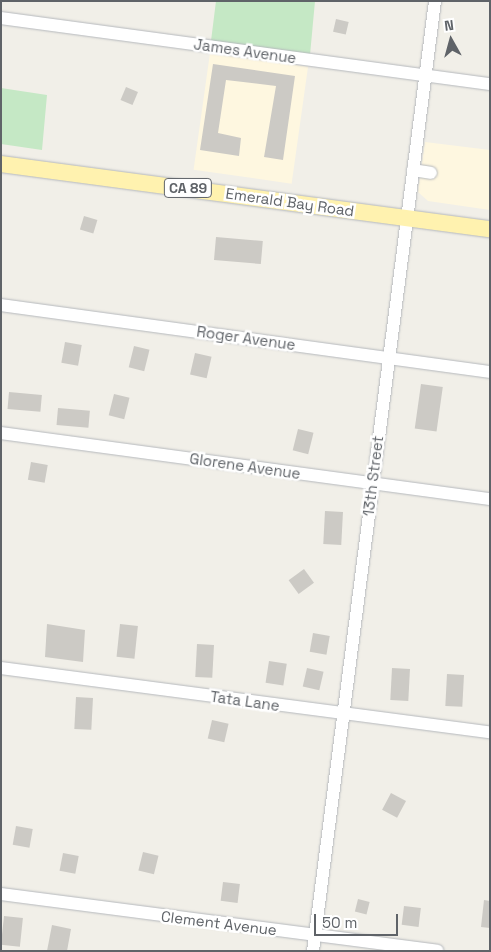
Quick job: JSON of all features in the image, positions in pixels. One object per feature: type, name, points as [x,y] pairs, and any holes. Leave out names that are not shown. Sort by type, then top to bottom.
[{"type":"main road","name":"Emerald Bay Road","points":[[1,164],[490,229]]},
{"type":"street","name":"13th Street","points":[[313,951],[435,1]]},
{"type":"street","name":"James Avenue","points":[[1,18],[490,84]]},
{"type":"street","points":[[413,170],[431,173]]},
{"type":"street","name":"Roger Avenue","points":[[1,305],[490,372]]},
{"type":"street","name":"Glorene Avenue","points":[[1,433],[490,499]]},
{"type":"street","name":"Tata Lane","points":[[1,668],[490,732]]},
{"type":"street","name":"Clement Avenue","points":[[1,894],[437,951]]},
{"type":"shaded area","points":[[210,53],[308,67],[292,184],[194,170]]},
{"type":"shaded area","points":[[425,142],[490,150],[490,210],[428,201],[418,192]]},
{"type":"green space","points":[[216,1],[315,1],[310,55],[211,41]]},
{"type":"green space","points":[[1,88],[47,95],[42,150],[1,144]]},
{"type":"building","points":[[336,19],[349,22],[346,35],[333,32]]},
{"type":"building","points":[[213,64],[295,76],[283,160],[264,157],[276,86],[226,80],[218,133],[241,138],[239,156],[200,150]]},
{"type":"building","points":[[126,87],[138,92],[132,105],[121,100]]},
{"type":"building","points":[[84,216],[97,220],[93,233],[80,229]]},
{"type":"building","points":[[216,237],[263,241],[261,264],[214,260]]},
{"type":"building","points":[[65,342],[82,345],[78,366],[61,363]]},
{"type":"building","points":[[134,346],[150,350],[144,371],[129,367]]},
{"type":"building","points":[[195,353],[212,357],[207,378],[190,374]]},
{"type":"building","points":[[421,384],[443,387],[437,432],[415,429]]},
{"type":"building","points":[[9,392],[42,395],[40,412],[8,409]]},
{"type":"building","points":[[114,394],[130,398],[124,419],[109,415]]},
{"type":"building","points":[[58,408],[90,411],[88,428],[57,425]]},
{"type":"building","points":[[298,429],[314,433],[308,454],[293,450]]},
{"type":"building","points":[[31,462],[48,465],[45,483],[28,480]]},
{"type":"building","points":[[325,511],[343,512],[341,545],[323,544]]},
{"type":"building","points":[[304,569],[314,583],[299,594],[289,580]]},
{"type":"building","points":[[47,624],[85,630],[83,662],[45,657]]},
{"type":"building","points":[[120,624],[138,626],[134,659],[117,657]]},
{"type":"building","points":[[313,633],[330,636],[326,655],[310,652]]},
{"type":"building","points":[[197,644],[214,645],[212,678],[195,677]]},
{"type":"building","points":[[269,661],[287,664],[283,686],[266,683]]},
{"type":"building","points":[[307,668],[324,672],[319,690],[303,687]]},
{"type":"building","points":[[392,668],[410,669],[408,701],[390,700]]},
{"type":"building","points":[[447,674],[464,675],[462,707],[445,706]]},
{"type":"building","points":[[76,697],[93,698],[91,730],[74,729]]},
{"type":"building","points":[[212,720],[229,724],[224,742],[208,739]]},
{"type":"building","points":[[391,793],[406,801],[397,818],[382,810]]},
{"type":"building","points":[[16,826],[33,829],[29,848],[13,845]]},
{"type":"building","points":[[143,852],[159,856],[154,874],[138,870]]},
{"type":"building","points":[[63,853],[79,856],[75,874],[60,871]]},
{"type":"building","points":[[223,882],[240,884],[238,903],[221,901]]},
{"type":"building","points":[[358,899],[370,902],[366,915],[355,912]]},
{"type":"building","points":[[484,900],[490,901],[490,928],[481,927]]},
{"type":"building","points":[[404,906],[421,908],[419,927],[402,925]]},
{"type":"building","points":[[4,916],[23,918],[20,947],[1,945]]},
{"type":"building","points":[[52,925],[71,929],[67,951],[47,951]]}]
